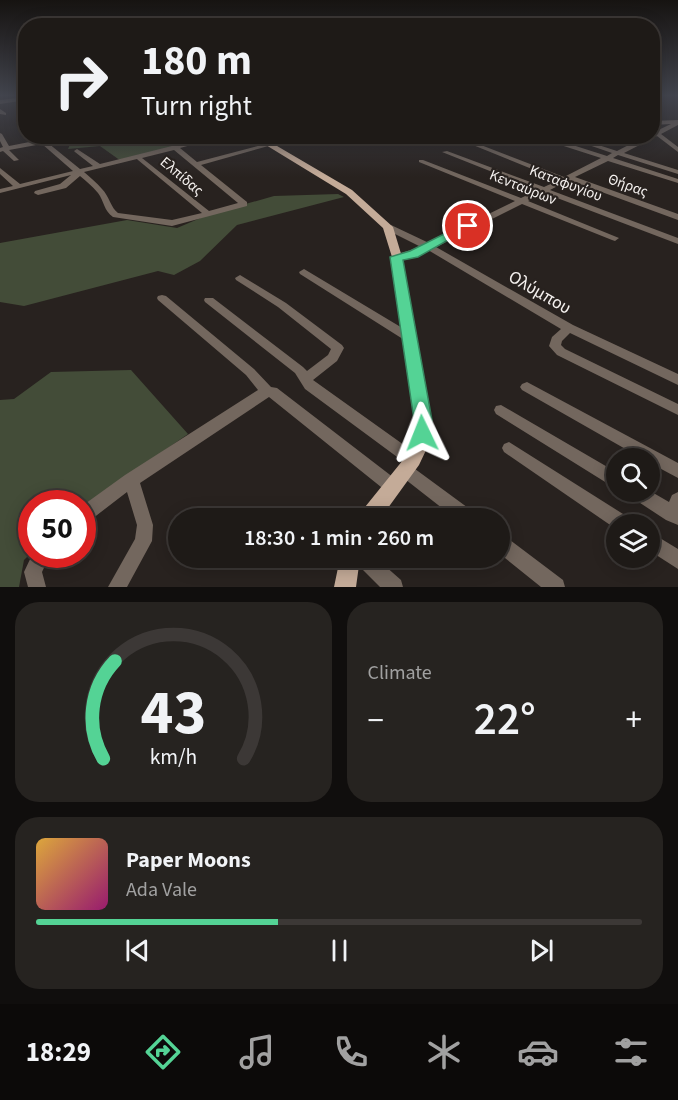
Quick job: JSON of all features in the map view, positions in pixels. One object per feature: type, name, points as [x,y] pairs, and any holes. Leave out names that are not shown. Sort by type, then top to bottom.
[{"type":"main road","points":[[269,145],[349,192],[388,227],[397,257],[423,420],[420,446],[409,466],[376,508]]},
{"type":"main road","points":[[345,587],[348,568]]},
{"type":"street","points":[[660,123],[678,123]]},
{"type":"street","points":[[660,131],[678,123]]},
{"type":"street","points":[[660,131],[678,133]]},
{"type":"street","points":[[660,132],[675,144],[678,150]]},
{"type":"street","points":[[0,135],[4,149],[16,160]]},
{"type":"street","points":[[4,149],[32,144]]},
{"type":"street","points":[[45,144],[80,172],[109,202],[110,211],[116,215],[172,223],[244,204],[177,149]]},
{"type":"street","points":[[55,152],[67,144]]},
{"type":"street","points":[[0,191],[140,159],[194,144]]},
{"type":"street","name":"Θήρας","points":[[474,144],[678,217]]},
{"type":"street","points":[[563,144],[678,181]]},
{"type":"street","points":[[589,144],[678,172]]},
{"type":"street","points":[[397,257],[429,247],[484,218],[524,202],[636,144]]},
{"type":"street","points":[[195,165],[269,145]]},
{"type":"street","points":[[76,151],[100,167]]},
{"type":"street","name":"Καταφυγίου","points":[[445,152],[678,241]]},
{"type":"street","name":"Ελπίδας","points":[[140,159],[207,213]]},
{"type":"street","name":"Κενταύρων","points":[[421,161],[615,238]]},
{"type":"street","points":[[0,170],[18,187]]},
{"type":"street","points":[[35,183],[33,188],[39,196],[63,186],[80,172]]},
{"type":"street","name":"Ολύμπου","points":[[388,227],[429,247],[569,328],[678,380]]},
{"type":"street","points":[[304,272],[410,338]]},
{"type":"street","points":[[240,278],[282,305],[338,348],[333,358],[305,379]]},
{"type":"street","points":[[162,298],[250,372],[267,391],[272,392],[392,486]]},
{"type":"street","points":[[209,300],[299,370],[310,386],[409,466],[457,508]]},
{"type":"street","points":[[569,328],[556,340],[555,346],[561,352],[678,410]]},
{"type":"street","points":[[527,387],[678,471]]},
{"type":"street","points":[[96,506],[131,480],[267,391]]},
{"type":"street","points":[[501,410],[606,474]]},
{"type":"street","points":[[509,448],[608,514]]},
{"type":"street","points":[[117,587],[143,541],[145,525],[131,480]]},
{"type":"street","points":[[659,502],[676,510]]},
{"type":"street","points":[[660,548],[678,560]]},
{"type":"street","points":[[510,551],[556,587]]},
{"type":"street","points":[[35,568],[33,572],[37,587]]},
{"type":"street","points":[[374,568],[394,587]]},
{"type":"green space","points":[[70,144],[190,144],[121,161],[100,146],[68,149]]},
{"type":"green space","points":[[338,194],[344,197],[237,225],[200,261],[174,275],[158,271],[24,306],[0,302],[0,243],[127,220],[177,228],[210,214],[274,196]]},
{"type":"green space","points":[[131,370],[188,434],[96,498],[96,490],[18,490],[18,568],[23,568],[19,587],[0,587],[0,400],[14,399],[51,372]]},
{"type":"route","points":[[422,433],[423,420],[397,257],[414,254],[468,226]]}]
